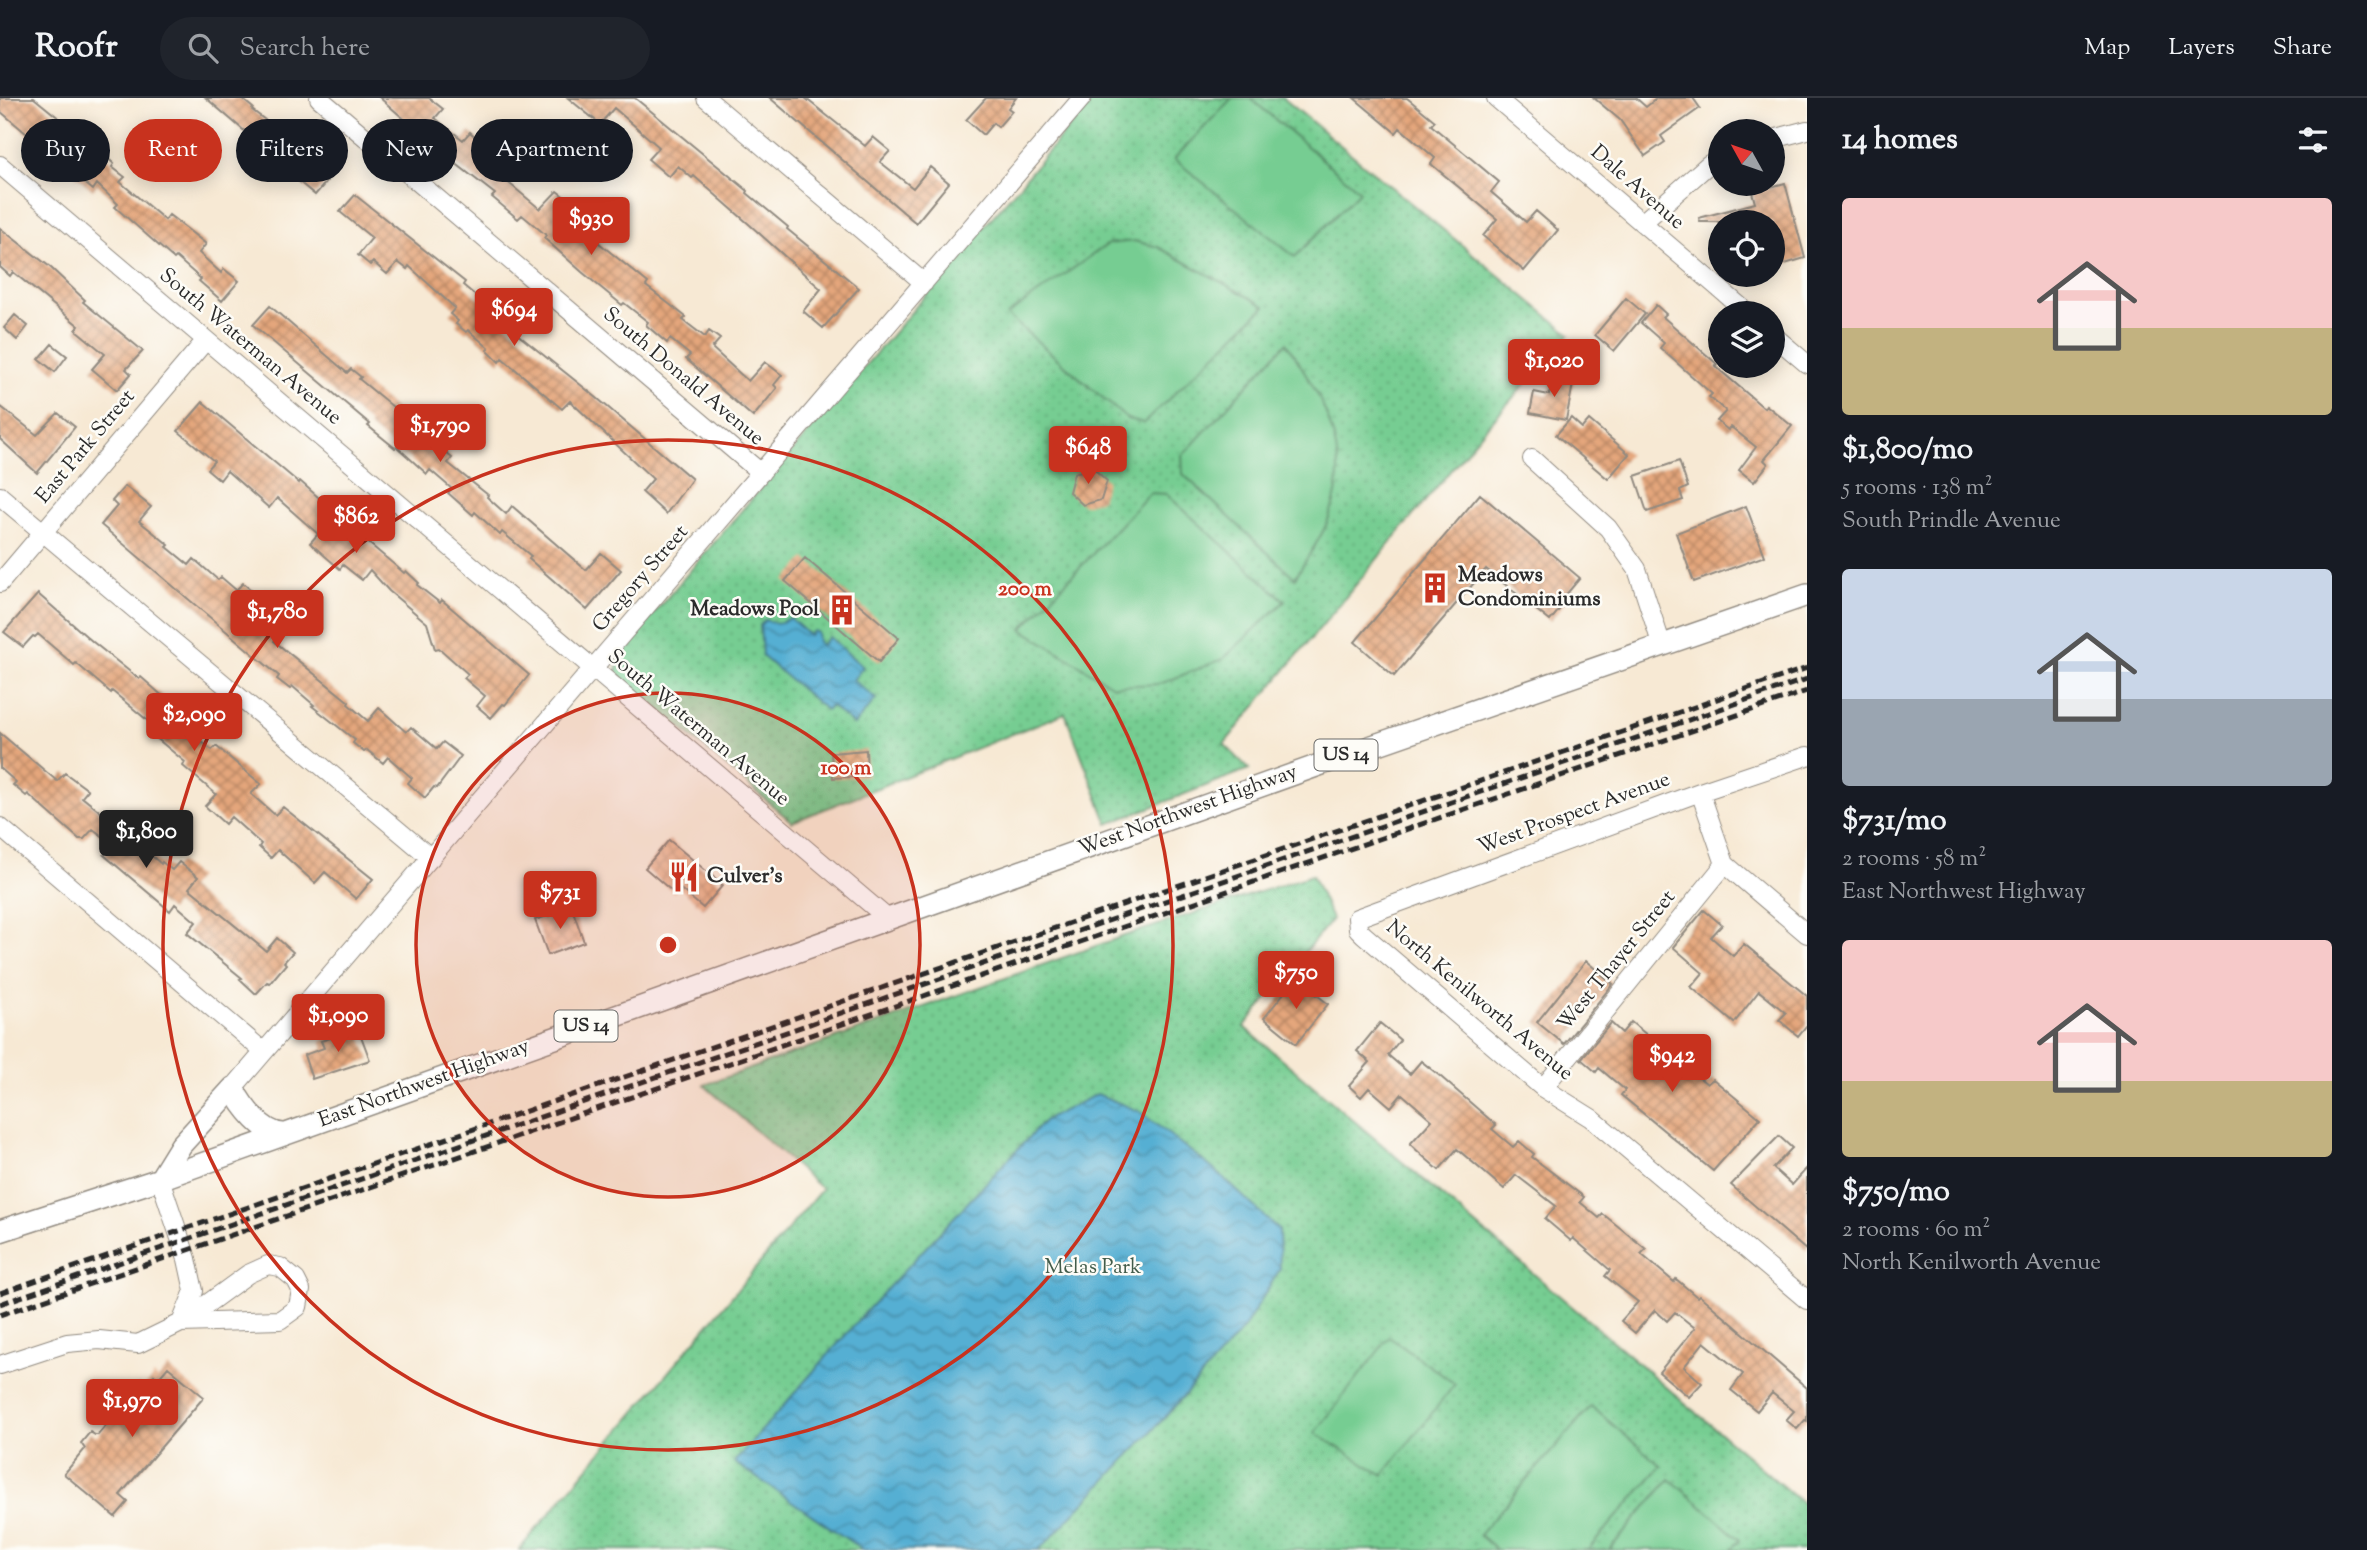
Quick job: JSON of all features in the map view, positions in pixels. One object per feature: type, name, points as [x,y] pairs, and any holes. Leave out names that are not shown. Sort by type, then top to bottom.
[{"type":"main road","name":"West Northwest Highway","points":[[887,918],[1807,595]]},
{"type":"main road","name":"East Northwest Highway","points":[[0,1231],[160,1179],[887,918]]},
{"type":"main road","points":[[160,1179],[181,1145],[233,1088],[240,1101],[264,1126],[276,1134],[286,1134]]},
{"type":"street","name":"South Donald Avenue","points":[[319,98],[761,473]]},
{"type":"street","points":[[706,98],[924,283]]},
{"type":"street","name":"Gregory Street","points":[[233,1088],[1082,98]]},
{"type":"street","name":"Dale Avenue","points":[[1496,98],[1734,301]]},
{"type":"street","points":[[1785,136],[1807,130]]},
{"type":"street","name":"South Waterman Avenue","points":[[0,165],[887,918]]},
{"type":"street","points":[[1642,223],[1708,165]]},
{"type":"street","name":"East Park Street","points":[[0,583],[206,340]]},
{"type":"street","points":[[1785,345],[1807,364]]},
{"type":"street","points":[[1532,459],[1608,528],[1637,569],[1662,646]]},
{"type":"street","points":[[0,495],[431,858]]},
{"type":"street","name":"West Prospect Avenue","points":[[1357,918],[1700,792],[1807,756]]},
{"type":"street","points":[[1700,792],[1725,864],[1807,934]]},
{"type":"street","points":[[0,827],[264,1052]]},
{"type":"street","name":"West Thayer Street","points":[[1544,1087],[1725,864]]},
{"type":"street","name":"North Kenilworth Avenue","points":[[1357,918],[1358,929],[1364,935],[1544,1087],[1591,1118],[1807,1300]]},
{"type":"street","points":[[160,1179],[187,1259],[194,1291],[181,1322]]},
{"type":"street","points":[[0,1365],[66,1343],[99,1340],[138,1344],[181,1322],[248,1274],[268,1265],[280,1267],[296,1279],[302,1290],[298,1307],[280,1320],[181,1322]]},
{"type":"green space","points":[[1094,98],[1283,98],[1570,334],[1484,430],[1224,744],[1249,769],[1108,824],[1065,713],[792,822],[621,678],[617,671],[619,654]]},
{"type":"green space","points":[[1232,98],[1250,98],[1360,191],[1295,257],[1174,159]]},
{"type":"green space","points":[[1134,241],[1158,247],[1265,306],[1144,423],[1127,419],[1007,315],[1108,244]]},
{"type":"green space","points":[[1286,343],[1321,402],[1330,423],[1338,467],[1337,489],[1328,521],[1295,578],[1183,474],[1182,456]]},
{"type":"green space","points":[[1150,493],[1166,494],[1285,601],[1223,659],[1160,684],[1113,686],[1022,629]]},
{"type":"green space","name":"Melas Park","points":[[1312,875],[1332,919],[1244,1027],[1807,1507],[1807,1550],[519,1550],[822,1189],[704,1085],[1124,936]]},
{"type":"green space","points":[[1389,1337],[1455,1384],[1383,1475],[1315,1433]]},
{"type":"green space","points":[[1591,1406],[1661,1466],[1588,1550],[1497,1550],[1479,1535]]},
{"type":"green space","points":[[1670,1479],[1740,1540],[1731,1550],[1609,1550]]},
{"type":"water","points":[[790,618],[809,635],[813,631],[817,632],[818,642],[822,645],[829,637],[863,667],[853,680],[876,699],[854,725],[831,706],[826,710],[762,656],[760,625],[765,620],[777,624]]},
{"type":"water","points":[[1097,1094],[1139,1111],[1217,1172],[1279,1230],[1280,1269],[1244,1328],[1167,1415],[1046,1543],[1038,1550],[863,1550],[734,1462],[871,1306],[1045,1120]]},
{"type":"building","points":[[0,98],[34,98],[60,119],[21,119],[21,129],[0,111]]},
{"type":"building","points":[[206,98],[241,98],[264,119],[236,119],[236,124]]},
{"type":"building","points":[[380,98],[429,98],[443,109],[436,119],[404,119]]},
{"type":"building","points":[[568,98],[635,98],[748,191],[747,193],[788,227],[787,229],[859,288],[823,328],[803,311],[821,289],[694,176],[692,178],[678,166],[669,177],[648,159],[659,147],[633,124],[633,119],[627,119],[614,108],[604,119],[594,119]]},
{"type":"building","points":[[770,98],[805,98],[865,146],[873,137],[890,151],[880,162],[913,188],[930,167],[949,183],[916,223]]},
{"type":"building","points":[[986,98],[1016,98],[1008,108],[1012,111],[998,127],[993,123],[983,135],[966,120]]},
{"type":"building","points":[[1354,98],[1407,98],[1435,121],[1431,125],[1499,182],[1491,192],[1526,222],[1536,211],[1558,230],[1524,271],[1483,236],[1497,219],[1431,164],[1435,158],[1400,128],[1396,133]]},
{"type":"building","points":[[1594,98],[1636,98],[1646,107],[1657,98],[1693,98],[1700,108],[1661,136],[1665,142],[1645,156],[1620,120]]},
{"type":"building","points":[[470,132],[471,133],[471,175],[457,164],[457,135],[463,140]]},
{"type":"building","points":[[110,160],[114,164],[112,167],[124,176],[120,182],[165,220],[169,215],[206,244],[199,253],[221,273],[224,269],[239,281],[222,301],[176,257],[174,259],[115,207],[118,204],[97,184],[93,190],[84,182],[110,182]]},
{"type":"building","points":[[300,182],[326,182],[315,195]]},
{"type":"building","points":[[480,182],[507,182],[540,209],[557,191],[586,214],[577,225],[648,283],[646,286],[686,317],[683,320],[705,337],[709,331],[720,339],[712,348],[748,381],[765,362],[782,375],[774,385],[777,388],[753,417],[686,359],[690,355],[670,339],[667,343],[646,325],[648,322],[624,303],[622,305],[582,272],[544,238],[546,235],[522,215],[518,219],[492,197],[495,194]]},
{"type":"building","points":[[1785,183],[1805,258],[1785,264],[1785,210],[1729,210],[1755,203],[1753,196],[1785,196]]},
{"type":"building","points":[[355,195],[465,282],[463,285],[503,319],[501,321],[692,479],[666,514],[642,492],[653,479],[570,401],[562,409],[502,358],[499,362],[487,350],[489,348],[468,330],[466,332],[456,324],[458,321],[450,314],[455,308],[409,266],[407,269],[398,262],[387,274],[373,262],[370,265],[358,255],[372,238],[340,212]]},
{"type":"building","points":[[1708,216],[1708,222],[1700,222],[1699,218]]},
{"type":"building","points":[[0,228],[50,267],[85,300],[83,302],[143,351],[126,369],[131,374],[117,390],[92,369],[105,354],[76,330],[79,326],[13,272],[10,276],[0,267]]},
{"type":"building","points":[[1626,298],[1645,314],[1614,351],[1595,335]]},
{"type":"building","points":[[1656,305],[1666,314],[1663,317],[1708,356],[1708,378],[1729,378],[1764,408],[1766,405],[1792,426],[1764,460],[1768,464],[1754,482],[1739,470],[1756,447],[1731,427],[1728,430],[1717,421],[1726,411],[1709,397],[1712,394],[1660,348],[1664,343],[1641,323]]},
{"type":"building","points":[[270,306],[347,373],[351,369],[361,377],[359,379],[398,411],[396,413],[452,458],[448,463],[488,495],[487,497],[506,514],[512,506],[586,570],[601,553],[621,570],[587,610],[529,559],[531,556],[502,532],[500,535],[475,512],[473,515],[448,493],[452,489],[430,470],[427,474],[368,426],[370,424],[253,325]]},
{"type":"building","points":[[15,315],[28,326],[17,340],[4,328]]},
{"type":"building","points":[[52,344],[67,356],[55,372],[39,359]]},
{"type":"building","points":[[1553,375],[1574,379],[1566,420],[1530,413],[1534,392],[1549,395]]},
{"type":"building","points":[[203,402],[299,483],[300,481],[327,505],[326,507],[404,573],[406,571],[419,583],[417,585],[440,603],[442,600],[529,675],[505,705],[491,718],[477,706],[485,696],[464,678],[468,674],[439,648],[435,649],[427,623],[389,591],[370,570],[362,580],[343,565],[340,569],[310,543],[318,534],[277,498],[269,508],[227,471],[220,480],[207,469],[214,461],[178,431]]},
{"type":"building","points":[[0,406],[37,435],[58,413],[75,427],[37,473],[0,439]]},
{"type":"building","points":[[1571,418],[1582,428],[1589,420],[1629,454],[1608,479],[1556,435]]},
{"type":"building","points":[[1679,461],[1688,487],[1680,491],[1683,500],[1647,512],[1635,476]]},
{"type":"building","points":[[1093,468],[1107,481],[1101,500],[1083,505],[1069,492],[1074,473]]},
{"type":"building","points":[[125,486],[151,507],[139,521],[189,565],[194,559],[218,580],[221,577],[236,590],[243,583],[257,595],[250,603],[283,630],[274,641],[349,702],[348,704],[368,721],[379,708],[406,732],[411,727],[437,749],[443,742],[461,756],[437,788],[434,787],[425,798],[408,783],[412,778],[388,757],[383,763],[367,750],[364,752],[353,743],[355,740],[312,706],[314,705],[292,686],[290,689],[277,679],[279,676],[101,525],[117,506],[112,501]]},
{"type":"building","name":"Meadows Condominiums","points":[[1480,494],[1580,578],[1564,597],[1567,600],[1550,621],[1486,569],[1394,676],[1355,642]]},
{"type":"building","points":[[1746,506],[1765,556],[1694,582],[1676,533]]},
{"type":"building","name":"Meadows Pool","points":[[805,558],[899,638],[879,662],[785,581]]},
{"type":"building","points":[[38,594],[93,642],[167,700],[165,703],[183,717],[178,723],[212,750],[216,746],[261,784],[251,794],[275,815],[283,807],[373,879],[356,899],[325,872],[315,883],[278,850],[271,858],[259,847],[261,844],[231,817],[225,824],[205,806],[216,794],[183,766],[185,762],[148,731],[153,725],[38,634],[23,647],[4,632]]},
{"type":"building","points":[[0,733],[57,781],[65,773],[88,790],[82,797],[113,822],[110,826],[133,846],[136,842],[172,870],[179,862],[198,877],[189,888],[266,951],[277,938],[293,952],[270,983],[267,982],[256,994],[240,979],[242,978],[187,933],[196,922],[175,904],[170,911],[104,855],[113,844],[93,829],[84,839],[79,839],[28,794],[26,796],[13,785],[16,782],[0,768]]},
{"type":"building","points":[[866,750],[867,776],[833,778],[831,753]]},
{"type":"building","name":"Culver's","points":[[669,840],[723,885],[703,908],[678,887],[674,893],[645,868]]},
{"type":"building","points":[[572,908],[584,942],[548,955],[535,920]]},
{"type":"building","points":[[1704,910],[1722,925],[1711,937],[1733,956],[1744,944],[1807,996],[1807,1025],[1798,1036],[1779,1020],[1786,1013],[1759,991],[1734,1023],[1691,987],[1703,973],[1673,947]]},
{"type":"building","points":[[1586,961],[1613,984],[1564,1044],[1537,1022]]},
{"type":"building","points":[[1296,978],[1328,1004],[1296,1044],[1264,1018]]},
{"type":"building","points":[[1631,1022],[1707,1084],[1713,1079],[1760,1118],[1713,1171],[1621,1095],[1625,1090],[1599,1068],[1596,1072],[1581,1059],[1611,1023],[1622,1033]]},
{"type":"building","points":[[1380,1023],[1400,1040],[1388,1055],[1410,1074],[1421,1061],[1496,1125],[1492,1129],[1513,1147],[1519,1141],[1534,1154],[1532,1157],[1584,1197],[1580,1202],[1599,1218],[1603,1214],[1646,1249],[1641,1254],[1674,1282],[1676,1279],[1697,1297],[1699,1295],[1807,1388],[1807,1421],[1797,1429],[1786,1420],[1794,1411],[1772,1393],[1757,1411],[1731,1390],[1743,1374],[1704,1342],[1684,1367],[1702,1383],[1689,1397],[1659,1372],[1695,1328],[1675,1312],[1667,1321],[1655,1310],[1635,1333],[1621,1321],[1638,1302],[1605,1276],[1610,1270],[1573,1238],[1571,1241],[1545,1219],[1556,1206],[1516,1175],[1504,1189],[1457,1149],[1439,1170],[1410,1144],[1432,1120],[1402,1094],[1391,1107],[1369,1088],[1361,1097],[1349,1086],[1370,1062],[1357,1051]]},
{"type":"building","points":[[358,1028],[370,1060],[312,1079],[304,1055],[324,1048],[321,1041]]},
{"type":"building","points":[[1779,1136],[1792,1148],[1773,1168],[1792,1185],[1807,1168],[1807,1251],[1731,1185]]},
{"type":"building","points":[[168,1367],[204,1397],[120,1495],[128,1502],[115,1517],[64,1474],[85,1449],[81,1443],[90,1432],[98,1435],[139,1384],[143,1388],[154,1375],[158,1379]]},
{"type":"railway","points":[[0,1293],[1807,668]]},
{"type":"railway","points":[[0,1304],[1807,679]]},
{"type":"railway","points":[[0,1315],[1807,691]]},
{"type":"place","name":"Meadows Condominiums","points":[[1435,588]]},
{"type":"place","name":"Meadows Pool","points":[[842,610]]},
{"type":"place","name":"Culver's","points":[[684,877]]}]
